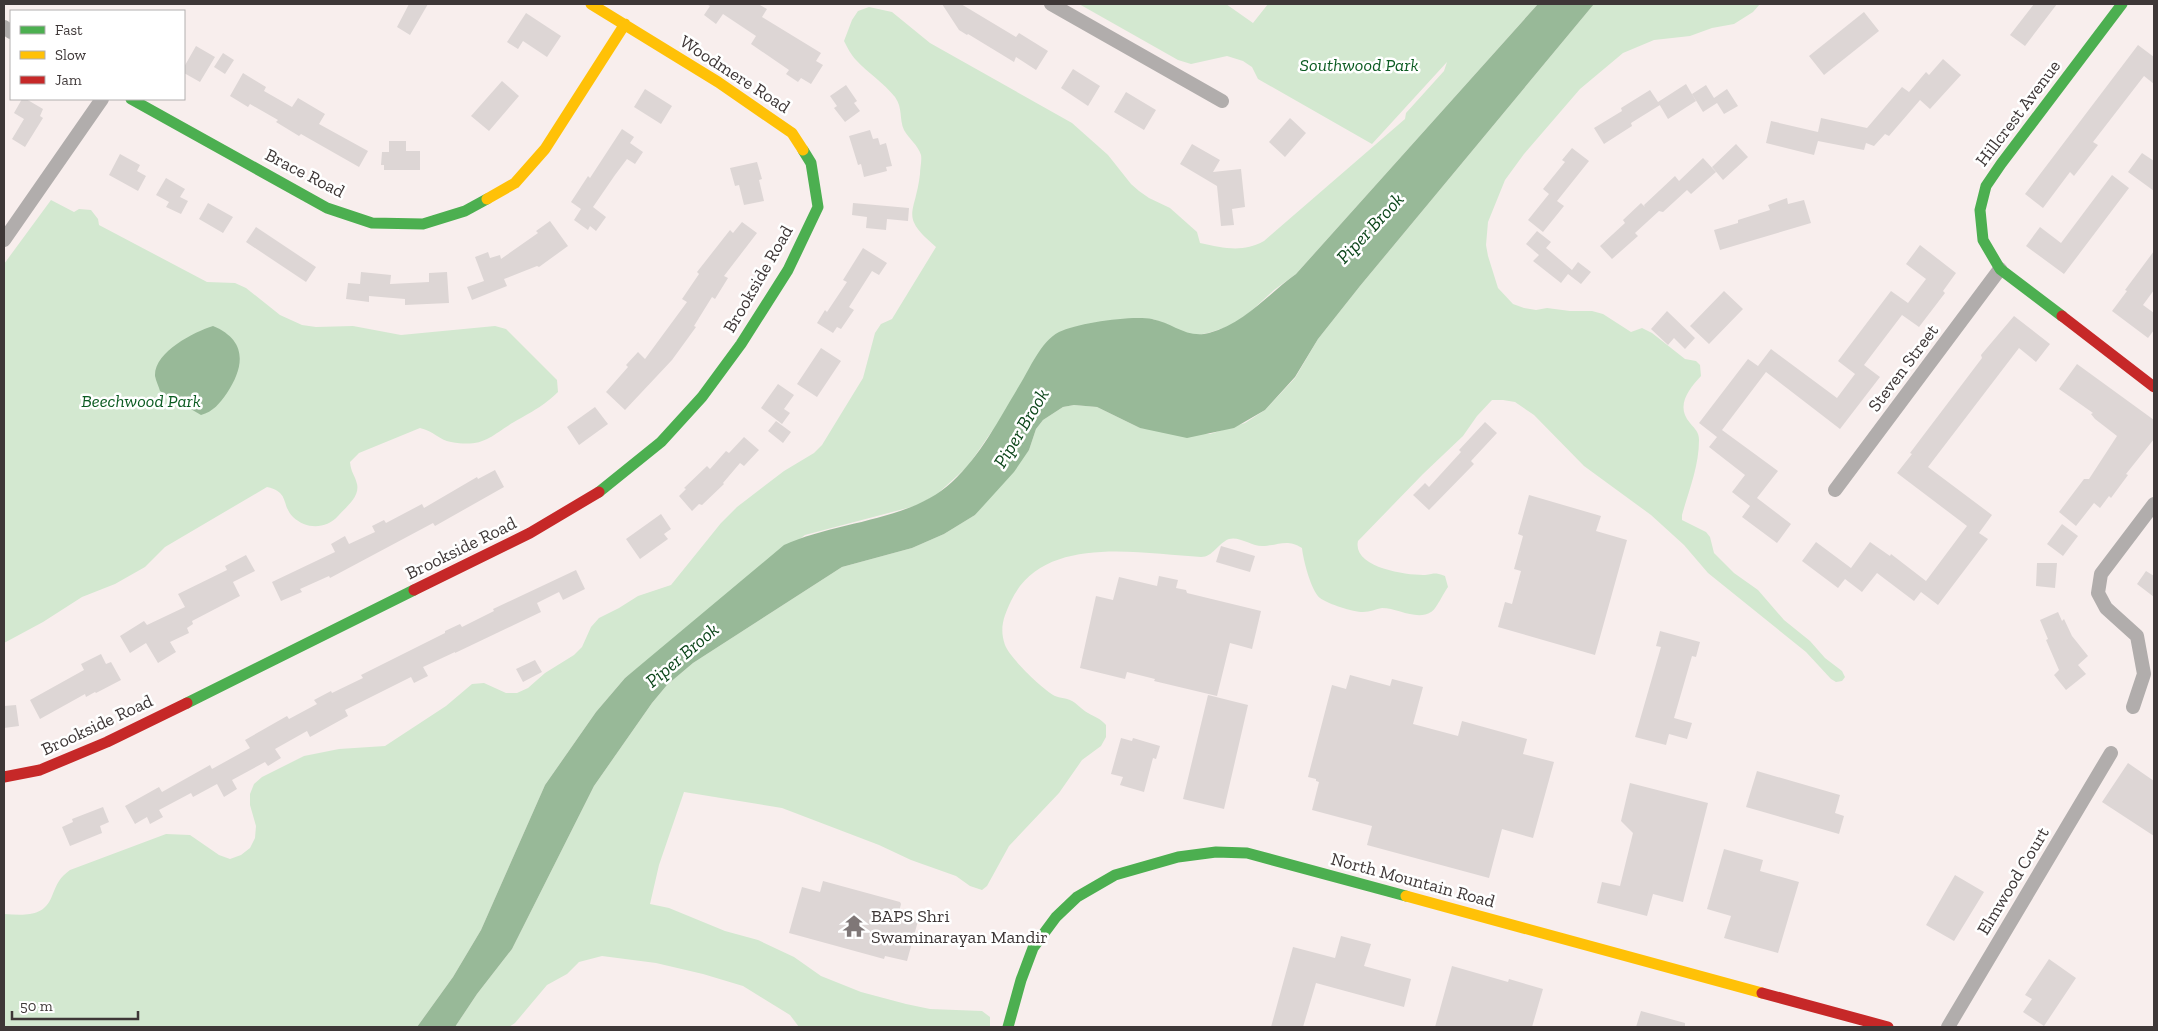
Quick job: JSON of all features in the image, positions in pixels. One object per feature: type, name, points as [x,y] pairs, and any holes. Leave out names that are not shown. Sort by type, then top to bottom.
[{"type":"street","name":"Woodmere Road","points":[[591,4],[718,82],[792,133],[811,163],[818,207]]},
{"type":"street","points":[[1051,4],[1222,101]]},
{"type":"street","name":"Hillcrest Avenue","points":[[2122,4],[1986,186],[1980,210],[1983,240],[2000,269],[2154,387]]},
{"type":"street","name":"Brace Road","points":[[133,100],[327,208],[372,223],[423,224],[465,211],[514,183],[545,149],[625,24]]},
{"type":"street","points":[[4,240],[101,100]]},
{"type":"street","name":"Brookside Road","points":[[4,777],[40,770],[107,742],[530,533],[608,486],[661,442],[702,397],[730,360],[788,270],[818,207]]},
{"type":"street","name":"Steven Street","points":[[1834,490],[2000,269]]},
{"type":"street","points":[[2133,707],[2144,674],[2137,636],[2106,608],[2098,593],[2101,574],[2154,504]]},
{"type":"street","name":"Elmwood Court","points":[[1948,1027],[2111,753]]},
{"type":"street","name":"North Mountain Road","points":[[1008,1027],[1021,980],[1033,948],[1056,917],[1078,897],[1114,875],[1178,857],[1224,852],[1247,853],[1291,864],[1888,1027]]},
{"type":"green space","name":"Southwood Park","points":[[1079,4],[1226,4],[1253,23],[1268,4],[1538,4],[1296,274],[1274,290],[1249,313],[1230,326],[1197,335],[1185,333],[1153,319],[992,431],[968,466],[935,496],[915,506],[805,535],[625,678],[596,712],[545,785],[481,930],[453,977],[417,1027],[4,1027],[4,914],[25,915],[38,912],[48,903],[63,876],[70,870],[166,834],[190,835],[219,855],[230,859],[241,855],[250,848],[255,838],[256,826],[250,805],[250,794],[254,784],[262,777],[304,756],[339,749],[385,746],[446,706],[472,684],[484,683],[506,693],[517,693],[528,688],[545,673],[574,655],[582,647],[591,627],[599,618],[638,596],[671,585],[721,523],[737,507],[784,471],[814,453],[822,445],[863,378],[875,333],[881,324],[892,319],[936,247],[924,236],[913,221],[912,214],[918,188],[921,160],[918,148],[904,130],[900,109],[895,97],[854,58],[844,41],[852,20],[858,11],[869,7],[892,12],[930,43],[1072,123],[1108,155],[1139,191],[1170,208],[1197,232],[1200,243],[1225,248],[1248,247],[1264,241],[1405,119],[1406,113],[1444,71],[1447,62],[1372,144],[1258,79],[1252,67],[1243,61],[1227,56],[1191,64],[1178,60]]},
{"type":"green space","points":[[1594,4],[1760,4],[1753,12],[1734,24],[1712,28],[1690,36],[1654,40],[1623,53],[1580,89],[1524,154],[1505,180],[1488,222],[1486,245],[1498,288],[1513,304],[1524,308],[1592,311],[1603,314],[1631,332],[1642,328],[1652,333],[1685,359],[1696,361],[1700,365],[1701,376],[1688,392],[1684,404],[1686,417],[1698,435],[1699,450],[1682,520],[1706,532],[1710,537],[1714,553],[1734,573],[1758,590],[1784,620],[1842,671],[1845,677],[1842,681],[1836,682],[1831,679],[1806,652],[1708,573],[1684,545],[1651,515],[1584,466],[1534,415],[1515,402],[1492,400],[1477,416],[1463,436],[1358,541],[1358,550],[1363,557],[1381,568],[1404,573],[1423,575],[1435,573],[1445,576],[1448,587],[1431,612],[1413,615],[1382,608],[1368,612],[1359,612],[1341,607],[1320,598],[1317,594],[1306,567],[1302,548],[1291,543],[1262,546],[1233,538],[1225,541],[1209,555],[1201,557],[1123,552],[1096,552],[1069,556],[1046,565],[1026,579],[1011,601],[1004,617],[1002,633],[1008,651],[1042,687],[1055,696],[1072,701],[1104,723],[1106,725],[1106,737],[1101,746],[1082,760],[1059,793],[1009,846],[987,886],[982,890],[970,886],[956,876],[782,808],[684,792],[659,865],[650,904],[669,908],[725,931],[758,940],[794,957],[821,976],[861,992],[930,1009],[982,1011],[990,1017],[990,1027],[799,1027],[790,1015],[743,986],[656,963],[602,956],[579,962],[567,974],[547,985],[515,1023],[509,1027],[455,1027],[477,994],[512,949],[594,786],[652,703],[667,685],[693,663],[842,567],[912,548],[944,534],[975,515],[1029,450],[1036,429],[1043,420],[1063,407],[1074,405],[1097,407],[1140,428],[1210,434],[1245,423],[1265,410],[1295,378],[1318,339],[1360,286]]},
{"type":"green space","name":"Beechwood Park","points":[[51,200],[74,212],[79,209],[91,210],[98,219],[99,225],[207,282],[235,283],[246,288],[280,315],[302,325],[316,327],[353,326],[401,335],[495,326],[506,329],[557,380],[558,392],[537,408],[479,442],[451,442],[420,428],[359,453],[350,462],[357,484],[354,497],[333,520],[322,525],[310,526],[298,521],[289,512],[279,492],[267,487],[165,547],[145,567],[115,584],[82,597],[43,622],[4,643],[4,264]]},
{"type":"water","name":"Piper Brook","points":[[1538,4],[1594,4],[1360,286],[1318,339],[1295,377],[1265,410],[1234,428],[1187,438],[1140,428],[1097,407],[1074,405],[1063,407],[1043,420],[1036,429],[1029,450],[1014,472],[975,515],[944,534],[912,548],[842,567],[693,663],[667,685],[652,703],[594,786],[512,949],[477,994],[455,1027],[417,1027],[453,977],[481,930],[545,785],[596,712],[625,678],[784,545],[805,537],[895,513],[935,495],[952,482],[972,460],[989,436],[1036,356],[1052,336],[1068,329],[1092,323],[1132,318],[1160,321],[1194,334],[1209,333],[1234,323],[1255,308],[1296,274]]},
{"type":"water","points":[[213,326],[224,332],[237,346],[239,364],[233,383],[219,404],[201,415],[160,391],[155,376],[156,367],[168,351],[177,344]]},
{"type":"building","points":[[409,4],[428,4],[410,35],[397,27]]},
{"type":"building","points":[[706,4],[758,4],[767,9],[762,17],[821,53],[816,61],[823,65],[811,84],[801,78],[798,82],[786,74],[789,70],[751,44],[756,36],[723,14],[716,24],[704,15],[710,6]]},
{"type":"building","points":[[942,4],[961,4],[1016,37],[1019,33],[1048,51],[1036,70],[1016,57],[1014,62],[959,30]]},
{"type":"building","points":[[2034,4],[2057,4],[2025,46],[2010,35]]},
{"type":"building","points":[[1864,12],[1879,31],[1824,75],[1809,56]]},
{"type":"building","points":[[526,13],[561,36],[547,57],[523,41],[518,49],[507,42]]},
{"type":"building","points":[[2138,45],[2154,57],[2154,84],[2144,76],[2093,142],[2098,145],[2074,176],[2070,172],[2043,208],[2025,194]]},
{"type":"building","points":[[196,46],[215,57],[200,82],[185,74],[185,65]]},
{"type":"building","points":[[223,53],[234,60],[225,74],[214,67]]},
{"type":"building","points":[[1943,59],[1961,75],[1930,109],[1920,100],[1889,136],[1885,134],[1874,146],[1866,143],[1864,150],[1818,141],[1814,155],[1766,143],[1771,121],[1818,132],[1821,118],[1867,128],[1902,87],[1909,92],[1926,72],[1929,75]]},
{"type":"building","points":[[1073,69],[1100,86],[1088,106],[1061,88]]},
{"type":"building","points":[[243,73],[266,87],[264,91],[292,107],[298,98],[325,114],[319,124],[368,151],[359,167],[301,134],[299,136],[276,122],[278,120],[250,104],[248,107],[230,96]]},
{"type":"building","points":[[502,81],[519,96],[489,131],[471,116]]},
{"type":"building","points":[[1686,84],[1696,101],[1668,119],[1658,102]]},
{"type":"building","points":[[846,85],[857,101],[854,103],[860,111],[845,122],[834,108],[837,106],[830,96]]},
{"type":"building","points":[[1706,85],[1714,98],[1727,89],[1738,106],[1724,114],[1717,103],[1703,112],[1692,94]]},
{"type":"building","points":[[645,89],[672,106],[661,124],[634,107]]},
{"type":"building","points":[[1650,90],[1660,105],[1631,123],[1632,126],[1604,144],[1594,128],[1622,111],[1621,108]]},
{"type":"building","points":[[1126,92],[1156,110],[1144,130],[1114,112]]},
{"type":"building","points":[[21,100],[28,100],[43,109],[40,116],[43,118],[25,147],[12,139],[24,119],[14,113]]},
{"type":"building","points":[[1290,118],[1306,133],[1285,157],[1269,142]]},
{"type":"building","points":[[622,129],[634,137],[630,143],[643,152],[635,164],[627,159],[615,175],[593,207],[606,217],[596,231],[590,226],[588,230],[574,220],[581,209],[571,202],[588,176],[590,178]]},
{"type":"building","points":[[870,130],[873,139],[878,138],[880,145],[886,143],[892,166],[886,167],[887,171],[864,177],[861,164],[858,165],[849,136]]},
{"type":"building","points":[[389,141],[406,141],[406,151],[420,151],[420,170],[384,170],[384,165],[381,165],[382,152],[389,152]]},
{"type":"building","points":[[1192,144],[1220,160],[1213,172],[1241,169],[1245,207],[1232,209],[1234,225],[1221,226],[1217,186],[1180,164]]},
{"type":"building","points":[[1736,144],[1748,157],[1723,180],[1712,167]]},
{"type":"building","points":[[1572,148],[1589,161],[1557,201],[1564,206],[1543,232],[1528,220],[1549,194],[1543,189],[1565,162],[1562,160]]},
{"type":"building","points":[[2142,153],[2154,161],[2154,191],[2128,172]]},
{"type":"building","points":[[120,154],[140,165],[137,171],[146,176],[138,191],[109,175]]},
{"type":"building","points":[[1703,158],[1716,172],[1691,194],[1687,190],[1663,212],[1659,211],[1635,233],[1638,236],[1612,259],[1600,246],[1625,223],[1623,220],[1641,203],[1645,207],[1644,205],[1675,176],[1679,181]]},
{"type":"building","points":[[757,162],[762,179],[759,180],[764,201],[744,205],[739,185],[735,186],[730,168]]},
{"type":"building","points":[[2112,175],[2129,188],[2064,274],[2026,246],[2040,227],[2061,243]]},
{"type":"building","points":[[166,178],[185,189],[180,197],[188,201],[181,214],[166,207],[169,202],[156,195]]},
{"type":"building","points":[[1787,198],[1788,204],[1804,200],[1811,223],[1720,250],[1714,230],[1770,210],[1768,205]]},
{"type":"building","points":[[208,203],[233,217],[223,233],[199,219]]},
{"type":"building","points":[[853,203],[909,208],[908,221],[887,219],[886,230],[866,228],[867,217],[852,215]]},
{"type":"building","points":[[550,221],[568,246],[539,267],[537,266],[504,279],[507,286],[472,300],[467,287],[484,281],[475,257],[488,252],[490,258],[500,255],[501,259],[538,233],[536,231]]},
{"type":"building","points":[[742,222],[757,233],[724,276],[728,278],[715,299],[712,297],[694,326],[696,327],[672,360],[625,410],[606,392],[628,367],[626,365],[638,352],[645,359],[687,302],[682,299],[699,274],[697,272],[730,230],[733,233]]},
{"type":"building","points":[[256,227],[316,267],[306,282],[246,242]]},
{"type":"building","points":[[1537,231],[1551,242],[1546,248],[1572,270],[1578,262],[1591,272],[1581,284],[1568,274],[1561,283],[1533,261],[1539,255],[1526,244]]},
{"type":"building","points":[[1920,245],[1956,273],[1943,291],[1945,293],[1919,327],[1902,315],[1864,365],[1880,377],[1840,429],[1766,372],[1722,430],[1778,471],[1757,498],[1791,524],[1777,543],[1742,517],[1750,506],[1732,492],[1745,475],[1709,447],[1717,437],[1699,423],[1748,359],[1758,366],[1771,349],[1837,398],[1855,374],[1838,361],[1891,291],[1908,303],[1926,279],[1906,264]]},
{"type":"building","points":[[863,248],[887,263],[879,275],[872,271],[849,307],[854,310],[841,329],[837,327],[833,333],[817,323],[825,310],[827,312],[847,282],[843,280]]},
{"type":"building","points":[[2154,251],[2154,290],[2143,305],[2154,313],[2154,330],[2148,338],[2112,311]]},
{"type":"building","points":[[361,272],[391,275],[390,284],[429,282],[429,273],[447,272],[449,303],[405,305],[405,299],[369,296],[369,302],[346,299],[348,283],[360,284]]},
{"type":"building","points":[[1724,291],[1743,309],[1709,344],[1690,326]]},
{"type":"building","points":[[1667,311],[1695,338],[1685,349],[1674,338],[1668,345],[1651,329]]},
{"type":"building","points":[[2014,316],[2050,344],[2036,362],[2019,348],[1928,467],[1992,515],[1979,533],[1988,539],[1938,605],[1921,592],[1914,601],[1877,573],[1862,592],[1845,579],[1838,588],[1802,561],[1816,542],[1851,568],[1870,542],[1890,556],[1891,554],[1926,581],[1967,526],[1897,473],[1982,358],[1981,355]]},
{"type":"building","points":[[821,348],[841,361],[817,397],[797,384]]},
{"type":"building","points":[[2077,364],[2154,420],[2154,439],[2126,474],[2128,475],[2111,498],[2109,496],[2100,508],[2094,503],[2076,526],[2059,512],[2084,479],[2089,479],[2117,436],[2095,419],[2091,414],[2093,413],[2059,389]]},
{"type":"building","points":[[778,384],[794,395],[784,409],[790,413],[782,424],[761,408]]},
{"type":"building","points":[[595,407],[608,424],[579,445],[567,427]]},
{"type":"building","points":[[776,421],[791,432],[783,443],[768,431]]},
{"type":"building","points":[[1485,422],[1497,433],[1471,461],[1474,464],[1429,510],[1413,495],[1425,483],[1429,487]]},
{"type":"building","points":[[744,437],[759,450],[744,466],[740,463],[724,484],[702,505],[699,504],[692,511],[679,496],[686,489],[684,488],[707,466],[710,469],[726,451],[729,453]]},
{"type":"building","points":[[495,470],[504,487],[435,526],[433,523],[330,578],[329,576],[300,589],[302,592],[281,601],[272,582],[335,552],[331,544],[345,536],[349,544],[375,532],[372,526],[384,520],[386,523],[422,504],[424,508],[477,477],[478,479]]},
{"type":"building","points":[[1529,495],[1601,516],[1596,531],[1627,540],[1595,655],[1498,627],[1505,602],[1512,604],[1521,571],[1514,569],[1523,536],[1518,534]]},
{"type":"building","points":[[661,514],[671,529],[664,534],[668,539],[640,559],[626,539]]},
{"type":"building","points":[[2062,524],[2078,536],[2063,556],[2047,544]]},
{"type":"building","points":[[1221,546],[1255,556],[1250,572],[1216,562]]},
{"type":"building","points":[[246,555],[255,571],[233,582],[240,596],[192,621],[193,624],[187,628],[189,633],[170,642],[176,652],[158,663],[146,643],[130,653],[120,636],[144,621],[147,625],[185,607],[178,594],[227,570],[225,566]]},
{"type":"building","points":[[2037,563],[2057,563],[2055,588],[2036,586]]},
{"type":"building","points":[[576,570],[585,589],[563,600],[559,592],[537,603],[541,612],[423,667],[428,676],[414,683],[411,677],[345,710],[348,716],[310,737],[307,731],[275,749],[281,758],[268,766],[265,762],[232,780],[237,789],[224,797],[217,784],[193,797],[191,793],[159,810],[163,817],[150,824],[147,817],[135,824],[125,806],[159,787],[162,792],[210,765],[212,769],[250,748],[245,740],[287,716],[289,719],[317,704],[314,700],[363,678],[361,675],[445,633],[445,631],[460,624],[462,627],[494,611],[493,609]]},
{"type":"building","points":[[2146,571],[2154,576],[2154,597],[2137,584]]},
{"type":"building","points":[[1159,576],[1178,580],[1176,588],[1186,590],[1187,593],[1261,611],[1252,649],[1230,643],[1217,696],[1154,681],[1155,679],[1127,672],[1125,679],[1080,668],[1096,596],[1113,600],[1119,577],[1157,586]]},
{"type":"building","points":[[2058,612],[2062,621],[2064,619],[2072,636],[2088,656],[2078,665],[2086,674],[2066,690],[2054,675],[2059,670],[2040,620]]},
{"type":"building","points":[[1660,631],[1700,642],[1696,657],[1692,656],[1674,718],[1692,723],[1687,739],[1669,734],[1666,745],[1635,737],[1661,647],[1656,646]]},
{"type":"building","points":[[101,654],[106,664],[111,662],[121,680],[86,697],[85,694],[40,719],[30,700],[84,670],[81,664]]},
{"type":"building","points":[[535,660],[542,672],[523,682],[516,669]]},
{"type":"building","points":[[1350,675],[1390,686],[1392,679],[1423,687],[1413,724],[1458,736],[1462,721],[1527,739],[1523,754],[1554,762],[1533,838],[1502,829],[1489,878],[1367,845],[1372,826],[1312,810],[1319,782],[1308,777],[1332,685],[1346,689]]},
{"type":"building","points":[[1208,695],[1248,705],[1224,809],[1183,799]]},
{"type":"building","points":[[16,705],[19,726],[4,728],[4,706]]},
{"type":"building","points":[[1121,738],[1132,741],[1133,738],[1160,746],[1156,759],[1153,758],[1144,792],[1120,785],[1123,777],[1111,774]]},
{"type":"building","points":[[2128,763],[2154,781],[2154,836],[2102,802]]},
{"type":"building","points":[[1757,771],[1840,795],[1835,813],[1844,816],[1839,834],[1746,807]]},
{"type":"building","points":[[1630,783],[1708,803],[1683,902],[1653,894],[1647,916],[1597,903],[1602,882],[1620,886],[1633,833],[1621,821]]},
{"type":"building","points":[[103,807],[109,822],[100,826],[102,833],[70,846],[62,827],[73,822],[72,819]]},
{"type":"building","points":[[1724,849],[1763,860],[1760,871],[1799,882],[1778,953],[1724,938],[1731,916],[1707,909]]},
{"type":"building","points":[[1955,875],[1984,892],[1954,941],[1926,925]]},
{"type":"building","name":"BAPS Shri Swaminarayan Mandir","points":[[823,881],[900,902],[898,916],[918,921],[907,961],[885,956],[884,959],[789,933],[802,887],[820,892]]},
{"type":"building","points":[[1341,936],[1371,944],[1364,966],[1411,979],[1404,1007],[1316,983],[1303,1027],[1271,1027],[1293,947],[1335,958]]},
{"type":"building","points":[[2049,959],[2076,978],[2044,1026],[2023,1012],[2032,999],[2025,995]]},
{"type":"building","points":[[1452,966],[1508,982],[1509,979],[1543,989],[1532,1027],[1435,1027]]},
{"type":"building","points":[[1641,1011],[1685,1023],[1685,1027],[1636,1027]]},
{"type":"traffic: fast","points":[[2062,316],[2000,269],[1983,240],[1980,210],[1986,186],[2001,164],[2122,4]]},
{"type":"traffic: fast","points":[[133,100],[327,208],[372,223],[423,224],[465,211],[487,199]]},
{"type":"traffic: fast","points":[[599,492],[661,442],[702,397],[741,344],[788,270],[818,207],[811,163],[803,150]]},
{"type":"traffic: fast","points":[[187,703],[414,590]]},
{"type":"traffic: fast","points":[[1008,1027],[1021,980],[1033,948],[1056,917],[1077,897],[1115,875],[1178,857],[1216,852],[1247,853],[1406,896]]},
{"type":"traffic: slow","points":[[591,4],[718,82],[792,133],[803,150]]},
{"type":"traffic: slow","points":[[487,199],[515,183],[545,149],[625,24]]},
{"type":"traffic: slow","points":[[1406,896],[1762,993]]},
{"type":"traffic: jam","points":[[2062,316],[2154,387]]},
{"type":"traffic: jam","points":[[414,590],[530,533],[599,492]]},
{"type":"traffic: jam","points":[[4,777],[40,770],[107,742],[187,703]]},
{"type":"traffic: jam","points":[[1762,993],[1888,1027]]},
{"type":"place","name":"BAPS Shri Swaminarayan Mandir","points":[[854,926]]}]
